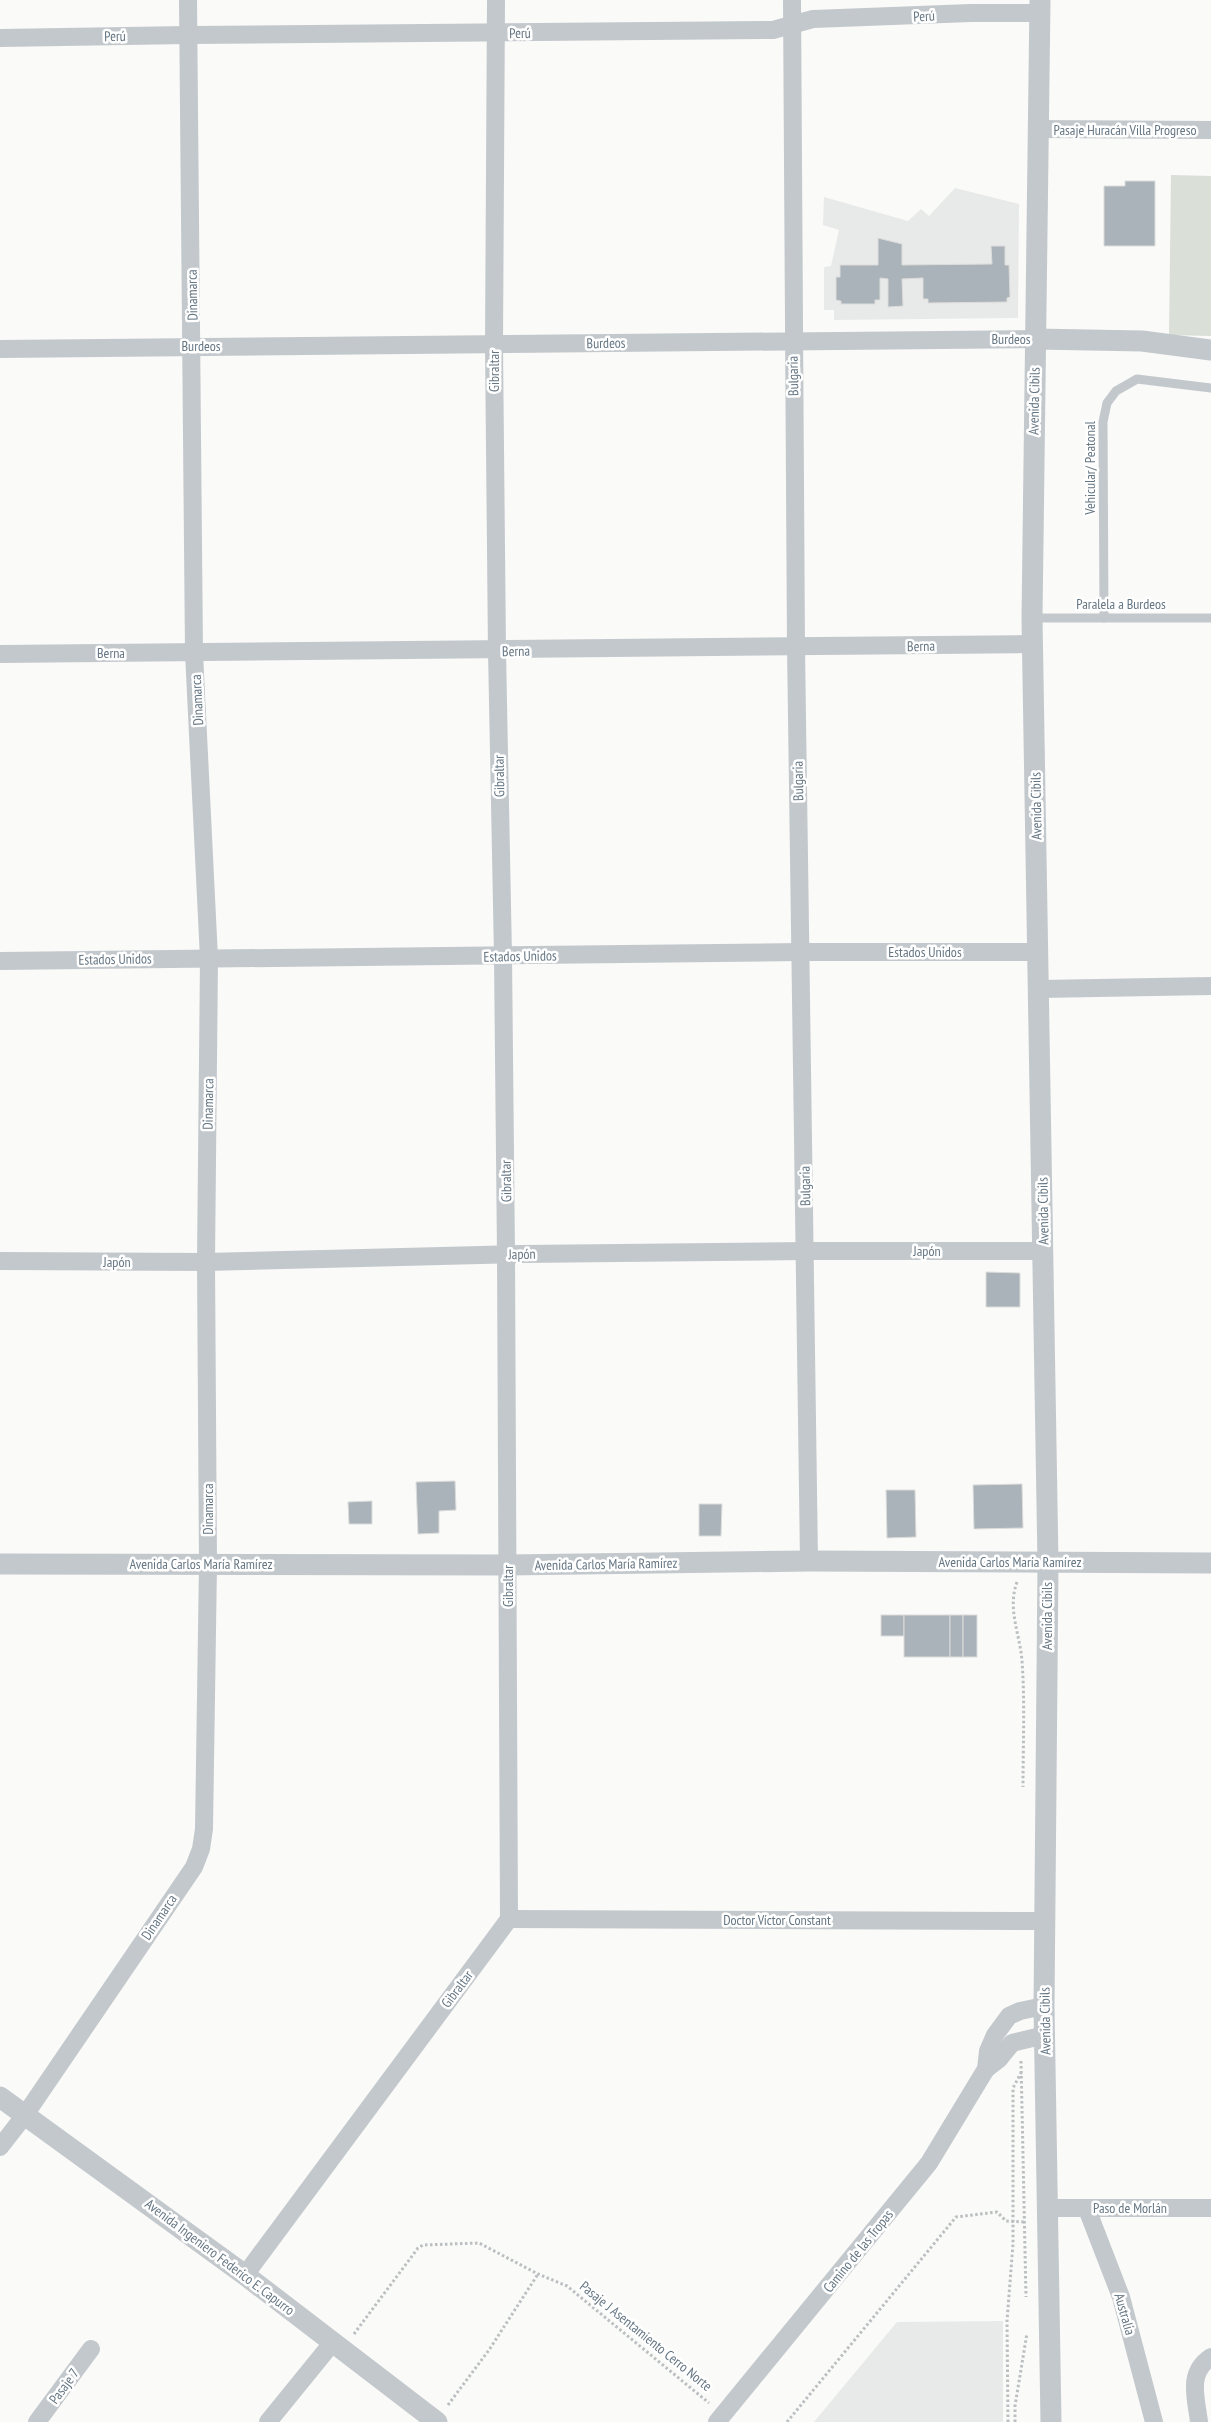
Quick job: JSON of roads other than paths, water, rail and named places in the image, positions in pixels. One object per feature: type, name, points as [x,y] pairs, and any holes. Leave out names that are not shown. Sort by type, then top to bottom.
[{"type":"street","name":"Dinamarca","points":[[0,2147],[25,2115],[194,1867],[201,1849],[204,1829],[208,1564],[206,1262],[209,958],[194,653],[193,346],[188,0]]},
{"type":"street","name":"Gibraltar","points":[[245,2275],[509,1919],[506,1254],[494,345],[496,0]]},
{"type":"street","name":"Bulgaria","points":[[792,0],[796,647],[810,1561]]},
{"type":"street","name":"Perú","points":[[0,38],[773,30],[813,19],[971,13],[1040,7]]},
{"type":"street","name":"Avenida Cibils","points":[[1040,7],[1032,618],[1040,989],[1048,1563],[1044,2006],[1051,2422]]},
{"type":"street","name":"Pasaje Huracán Villa Progreso","points":[[1038,129],[1211,130]]},
{"type":"street","name":"Burdeos","points":[[0,349],[1035,339],[1142,342],[1211,350]]},
{"type":"street","name":"Berna","points":[[0,654],[497,651],[1033,644]]},
{"type":"street","name":"Estados Unidos","points":[[0,961],[801,952],[1039,952]]},
{"type":"street","points":[[1040,989],[1211,986]]},
{"type":"street","name":"Japón","points":[[0,1261],[206,1262],[506,1254],[806,1250],[1043,1251]]},
{"type":"street","name":"Avenida Carlos María Ramírez","points":[[0,1564],[508,1565],[810,1561],[1211,1563]]},
{"type":"street","name":"Doctor Víctor Constant","points":[[509,1919],[1044,1920]]},
{"type":"street","name":"Camino de las Tropas","points":[[986,2069],[988,2051],[995,2036],[1010,2016],[1020,2011],[1044,2006]]},
{"type":"street","name":"Camino de las Tropas","points":[[720,2418],[929,2163],[986,2069],[999,2059],[1012,2043],[1045,2035]]},
{"type":"street","name":"Avenida Ingeniero Federico E. Capurro","points":[[0,2097],[245,2275],[436,2422]]},
{"type":"street","name":"Paso de Morlán","points":[[1049,2215],[1087,2209],[1211,2208]]},
{"type":"street","name":"Australia","points":[[1087,2209],[1121,2297],[1154,2422]]},
{"type":"street","points":[[268,2422],[338,2346]]},
{"type":"street","name":"Pasaje 7","points":[[37,2422],[90,2349]]},
{"type":"street","points":[[1198,2422],[1194,2386],[1196,2374],[1202,2364],[1211,2357]]},
{"type":"lane","name":"Vehicular/ Peatonal","points":[[1104,618],[1103,422],[1107,403],[1119,389],[1137,379],[1211,388]]},
{"type":"lane","name":"Paralela a Burdeos","points":[[1032,618],[1211,618]]}]
